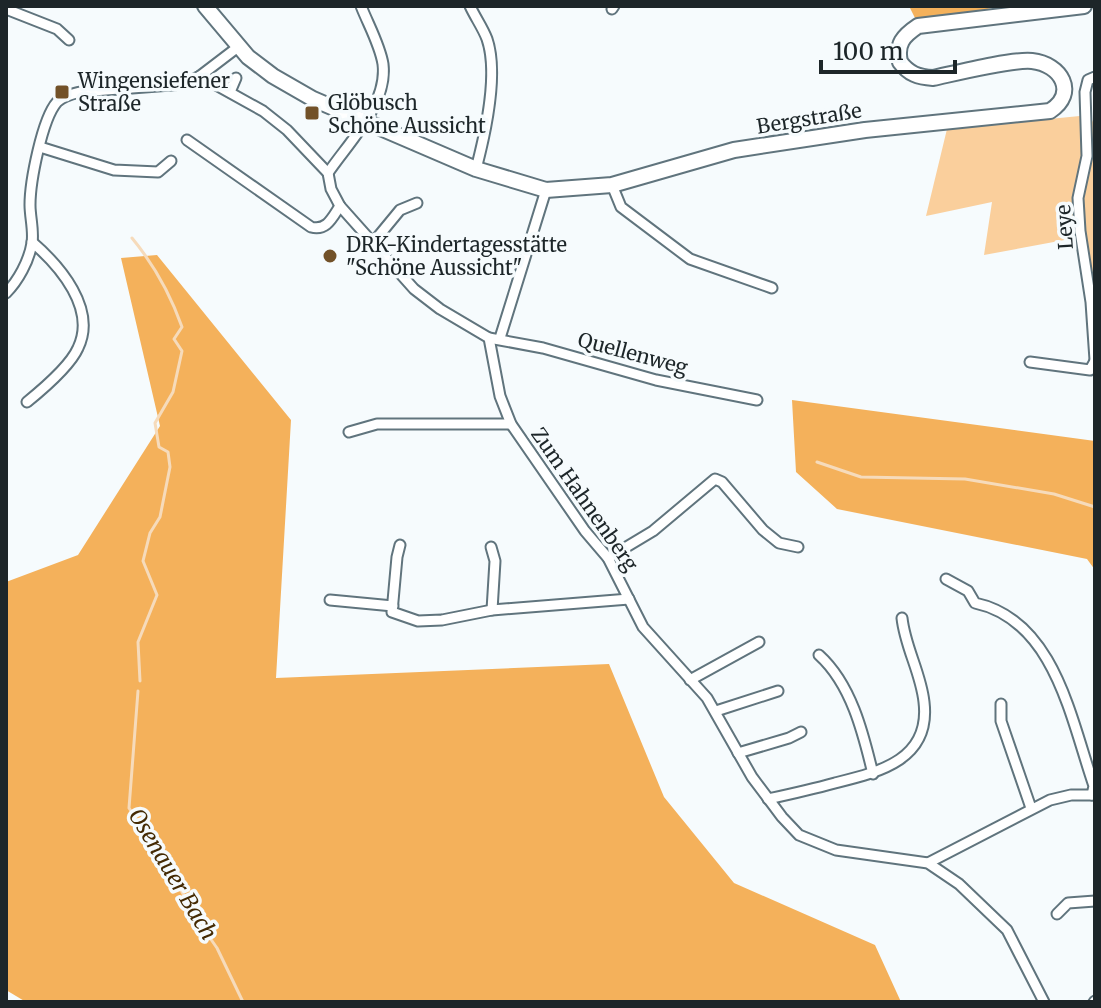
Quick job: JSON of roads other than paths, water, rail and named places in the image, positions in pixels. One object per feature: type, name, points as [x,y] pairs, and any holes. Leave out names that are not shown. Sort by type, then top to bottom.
[{"type":"street","name":"Bergstraße","points":[[205,6],[238,47],[273,76],[313,99],[476,169],[546,190],[612,185],[734,150],[865,130],[1050,111],[1060,105],[1063,86],[1060,75],[1047,64],[1029,60],[933,78],[919,77],[900,62],[899,47],[902,39],[918,26],[1084,6]]},
{"type":"street","points":[[328,173],[376,103],[383,83],[383,64],[361,6]]},
{"type":"street","points":[[470,6],[487,38],[490,61],[487,120],[476,169]]},
{"type":"street","points":[[6,9],[57,29],[69,40]]},
{"type":"street","points":[[6,293],[17,280],[32,242],[30,202],[33,173],[50,113],[57,103],[65,96],[80,92],[184,84],[200,76],[238,47]]},
{"type":"street","points":[[200,76],[263,111],[287,130],[328,173],[331,189],[340,206],[414,289],[440,309],[495,338],[546,190]]},
{"type":"street","name":"Leye","points":[[1030,362],[1090,370],[1095,360],[1078,198],[1087,156],[1085,92],[1088,80],[1095,77]]},
{"type":"street","points":[[230,92],[236,78]]},
{"type":"street","points":[[187,140],[311,227],[319,229],[326,226],[340,206]]},
{"type":"street","points":[[40,147],[114,170],[158,172],[171,161]]},
{"type":"street","points":[[612,185],[621,207],[690,259],[772,288]]},
{"type":"street","points":[[372,244],[400,210],[417,203]]},
{"type":"street","points":[[27,402],[77,352],[82,338],[81,302],[51,258],[32,242]]},
{"type":"street","name":"Quellenweg","points":[[495,338],[656,380],[757,400]]},
{"type":"street","name":"Zum Hahnenberg","points":[[495,338],[500,396],[511,424],[585,531],[608,558],[653,641],[716,711],[738,753],[768,799],[799,835],[836,850],[928,863],[974,896],[1017,945],[1044,1002]]},
{"type":"street","points":[[349,432],[377,424],[511,424]]},
{"type":"street","points":[[608,558],[653,531],[715,479],[722,482],[771,537],[779,543],[798,547]]},
{"type":"street","points":[[400,545],[392,612],[418,621],[442,620],[492,610],[629,599]]},
{"type":"street","points":[[491,547],[495,561],[492,610]]},
{"type":"street","points":[[928,863],[1031,808],[1071,795],[1093,795],[1094,786],[1055,673],[1045,655],[1031,636],[1009,617],[989,606],[975,603],[968,591],[946,579]]},
{"type":"street","points":[[330,600],[393,606]]},
{"type":"street","points":[[768,799],[873,774],[891,767],[910,751],[924,720],[922,692],[904,637],[902,618]]},
{"type":"street","points":[[690,680],[759,642]]},
{"type":"street","points":[[819,655],[831,666],[857,716],[873,774]]},
{"type":"street","points":[[716,711],[778,691]]},
{"type":"street","points":[[1001,704],[1001,721],[1031,808]]},
{"type":"street","points":[[738,753],[801,732]]},
{"type":"street","points":[[1057,914],[1068,903],[1095,901]]},
{"type":"waterway","name":"Osenauer Bach","points":[[132,238],[161,280],[182,327],[174,339],[182,351],[173,392],[155,423],[159,447],[168,452],[170,467],[160,517],[150,533],[143,561],[157,595],[138,642],[140,681]]},
{"type":"waterway","points":[[817,462],[861,477],[965,479],[1054,494],[1095,507]]},
{"type":"waterway","name":"Osenauer Bach","points":[[138,691],[129,808],[217,948],[243,1002]]},
{"type":"place","name":"Wingensiefener Straße","points":[[62,92]]},
{"type":"place","name":"Glöbusch Schöne Aussicht","points":[[312,113]]},
{"type":"place","name":"DRK-Kindertagesstätte \"Schöne Aussicht\"","points":[[330,256]]}]
